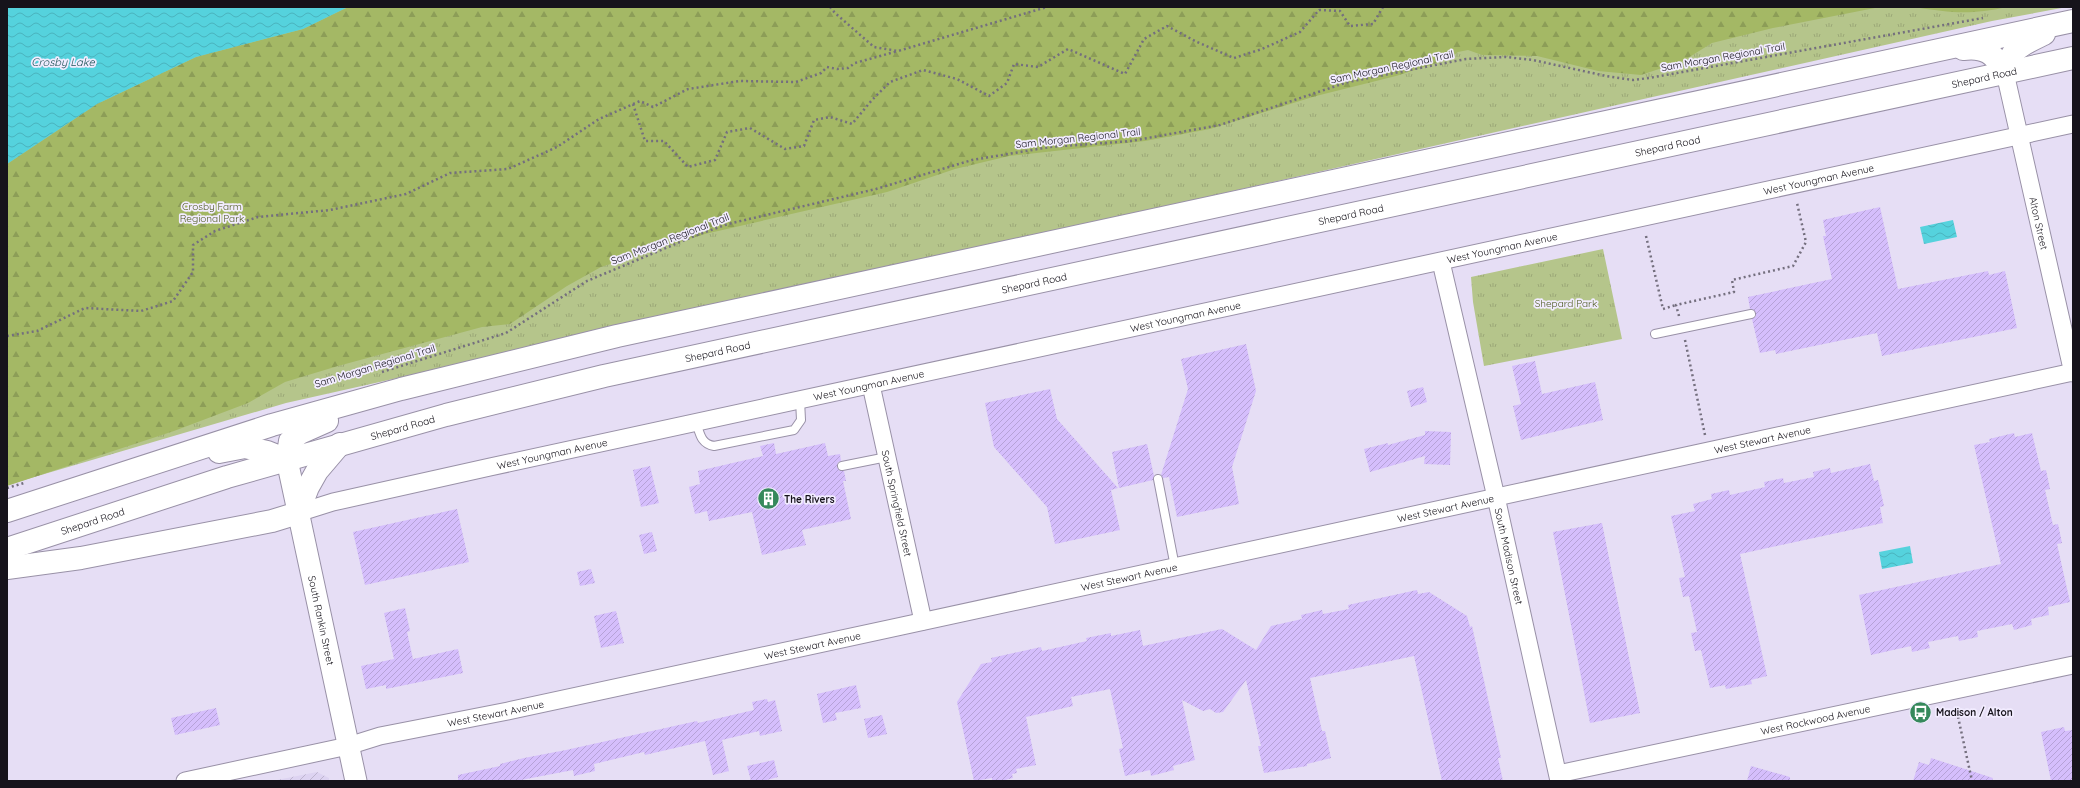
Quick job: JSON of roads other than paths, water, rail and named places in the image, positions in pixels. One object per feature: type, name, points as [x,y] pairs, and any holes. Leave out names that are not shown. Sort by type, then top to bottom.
[{"type":"highway","points":[[7,511],[138,467],[272,425],[402,389],[617,336],[2073,22]]},
{"type":"highway","points":[[2005,73],[2009,57],[2019,48],[2051,31],[2073,22]]},
{"type":"highway","points":[[1870,65],[1959,50],[1980,48],[1994,57],[1999,62],[2005,73]]},
{"type":"highway","name":"Shepard Road","points":[[7,549],[227,477],[340,444],[446,415],[604,376],[2073,58]]},
{"type":"highway","points":[[138,467],[245,447],[267,452],[287,460],[290,442],[300,433],[402,389]]},
{"type":"highway","points":[[7,568],[88,556],[272,520],[298,513],[308,487],[317,471],[340,444]]},
{"type":"street","name":"Alton Street","points":[[2005,73],[2073,372]]},
{"type":"street","name":"West Youngman Avenue","points":[[298,513],[340,500],[2073,124]]},
{"type":"street","name":"South Madison Street","points":[[1441,262],[1496,497],[1558,778]]},
{"type":"street","name":"West Stewart Avenue","points":[[185,781],[348,746],[380,736],[516,709],[2073,372]]},
{"type":"street","name":"South Springfield Street","points":[[871,385],[923,621]]},
{"type":"street","name":"South Rankin Street","points":[[287,460],[356,781]]},
{"type":"street","name":"West Rockwood Avenue","points":[[1558,778],[2073,665]]},
{"type":"lane","points":[[1656,334],[1751,314]]},
{"type":"lane","points":[[696,422],[703,441],[707,445],[714,446],[794,430],[802,420],[800,400]]},
{"type":"lane","points":[[842,466],[887,457]]},
{"type":"lane","points":[[1158,479],[1175,567]]},
{"type":"water","name":"Crosby Lake","points":[[7,7],[348,7],[303,29],[196,57],[97,104],[7,164]]},
{"type":"water","points":[[1953,220],[1957,237],[1924,244],[1920,227]]},
{"type":"water","points":[[1910,546],[1913,563],[1882,569],[1879,552]]},
{"type":"place","name":"The Rivers","points":[[769,499]]},
{"type":"place","name":"Madison / Alton","points":[[1921,712]]},
{"type":"park label","name":"Crosby Farm Regional Park","points":[[212,212]]},
{"type":"park label","name":"Shepard Park","points":[[1566,303]]}]
